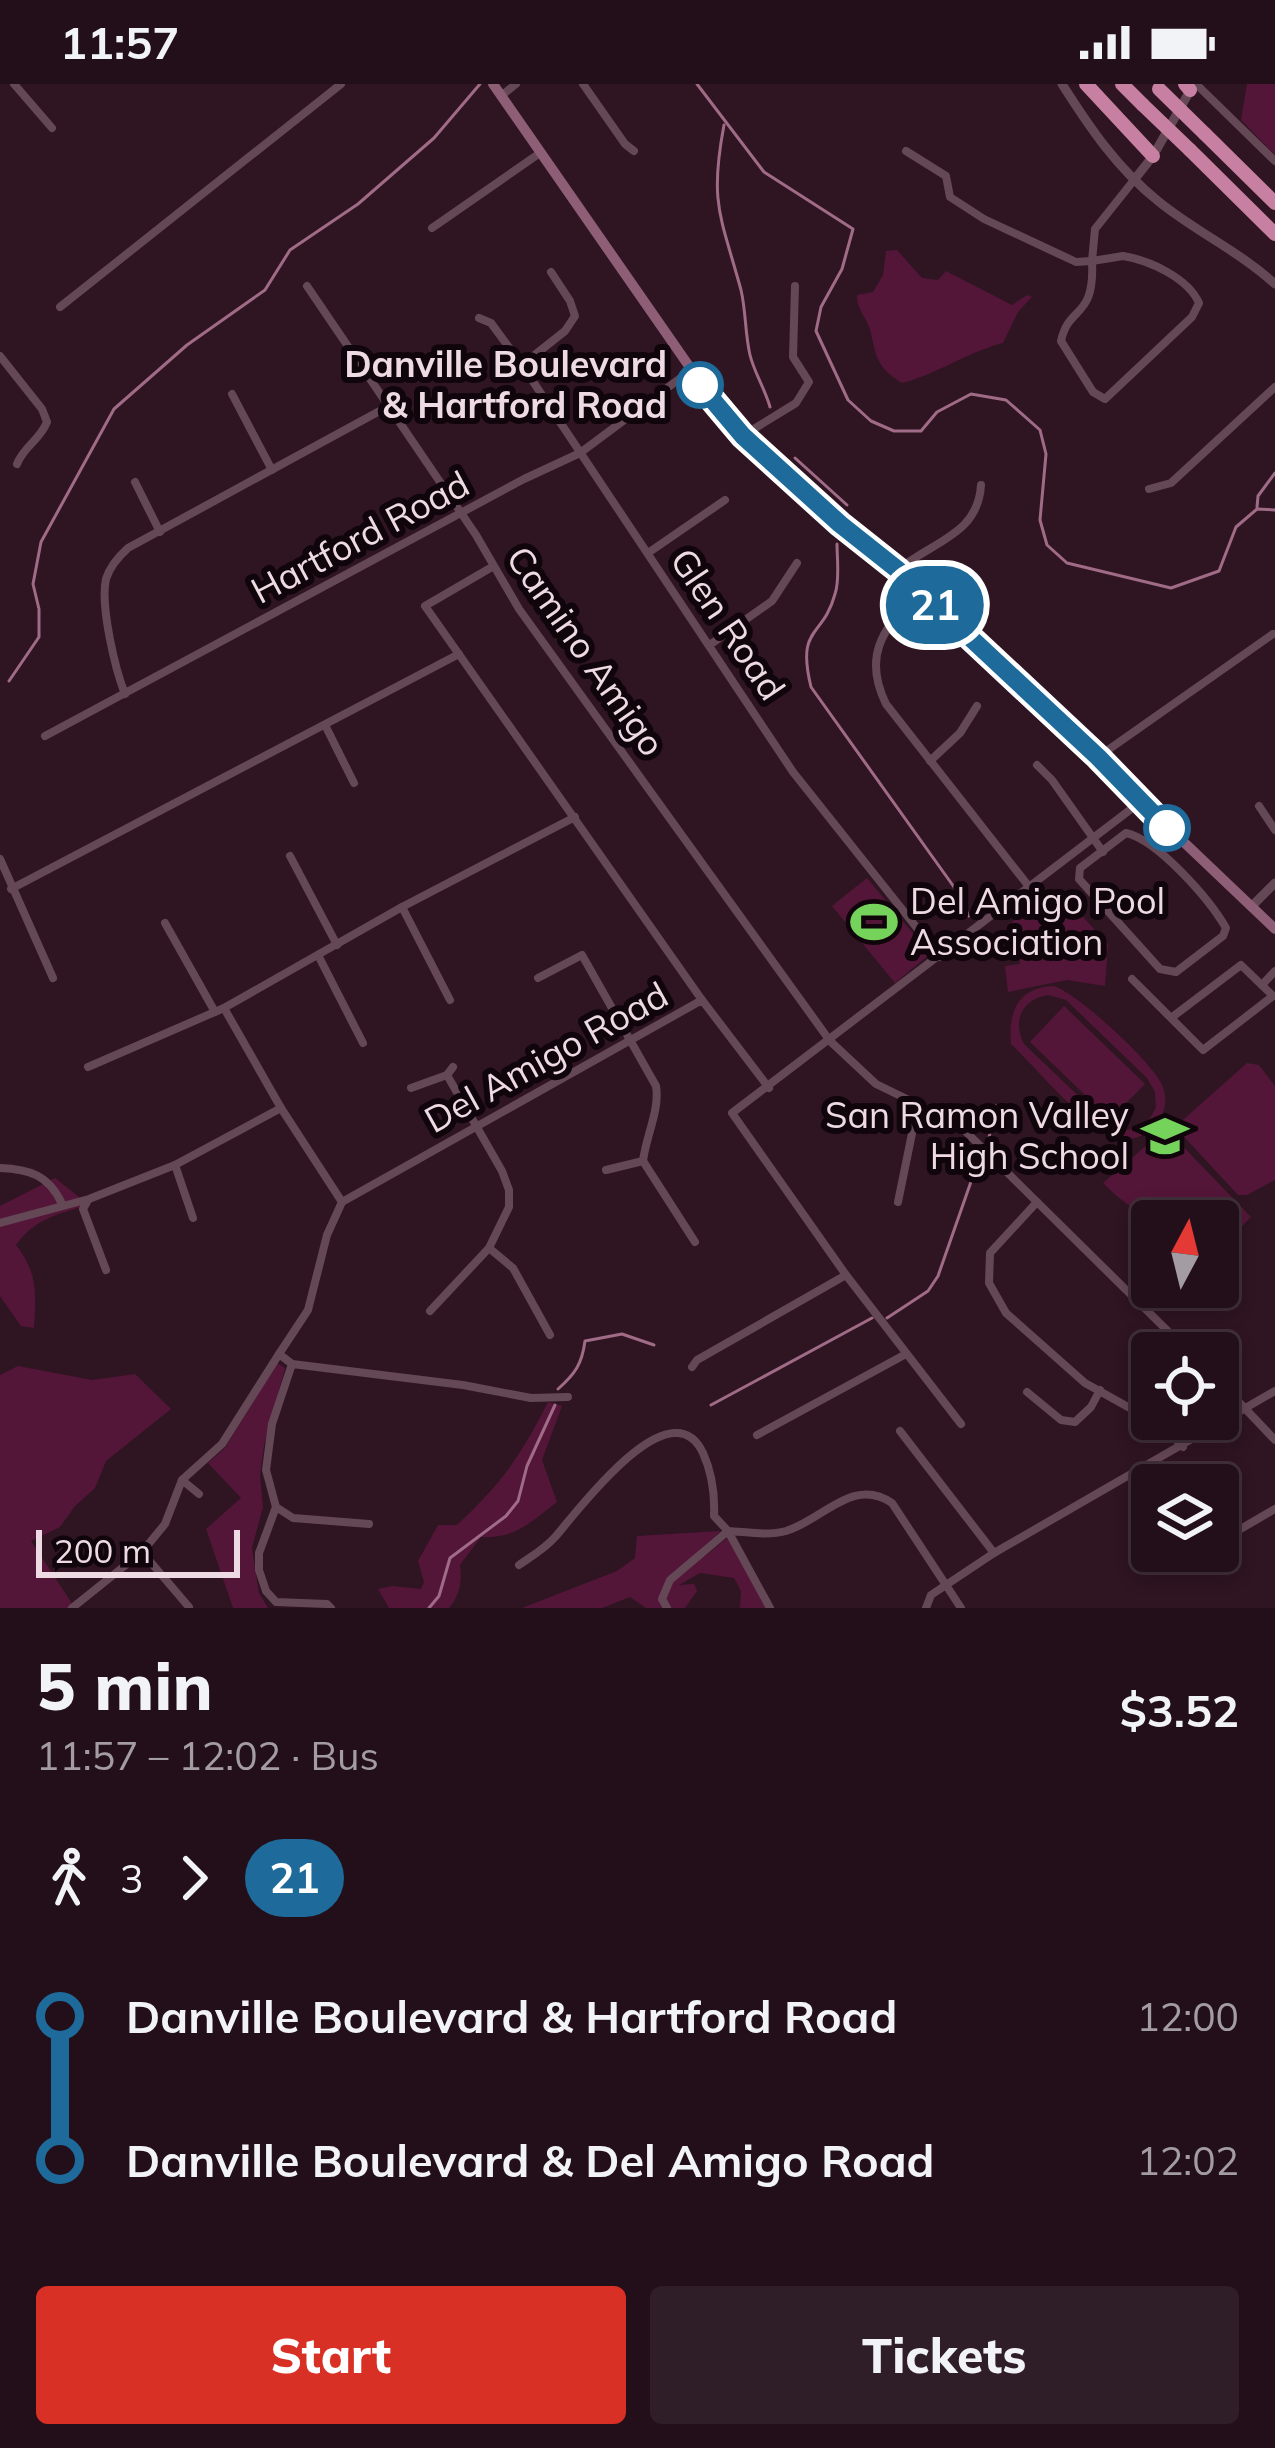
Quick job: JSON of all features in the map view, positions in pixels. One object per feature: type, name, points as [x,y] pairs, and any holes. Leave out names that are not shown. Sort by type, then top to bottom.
[{"type":"highway","points":[[1086,84],[1153,156]]},
{"type":"highway","points":[[1122,84],[1275,234]]},
{"type":"highway","points":[[1157,87],[1275,203]]},
{"type":"main road","points":[[493,84],[690,371],[743,436],[898,570],[1275,928]]},
{"type":"street","points":[[14,84],[52,128]]},
{"type":"street","points":[[60,307],[340,84]]},
{"type":"street","points":[[501,96],[516,84]]},
{"type":"street","points":[[583,84],[634,151]]},
{"type":"street","points":[[1062,84],[1101,145],[1134,179],[1161,204],[1245,256],[1275,284]]},
{"type":"street","points":[[907,151],[946,176],[950,197],[1042,249],[1076,262],[1092,261],[1139,258],[1192,291],[1198,303],[1192,317],[1105,399],[1093,392],[1061,341],[1063,331],[1092,296],[1092,261],[1095,229],[1153,156],[1191,86],[1275,161]]},
{"type":"street","points":[[432,228],[541,152]]},
{"type":"street","points":[[522,365],[565,331],[574,316],[551,272]]},
{"type":"street","name":"Camino Amigo","points":[[307,286],[492,567],[830,1041],[876,1084],[958,1124],[1169,1332]]},
{"type":"street","points":[[743,436],[796,403],[809,382],[794,357],[795,286]]},
{"type":"street","name":"Glen Road","points":[[479,318],[490,323],[522,365],[793,772],[940,957]]},
{"type":"street","points":[[0,356],[26,386],[47,422],[17,464]]},
{"type":"street","name":"Hartford Road","points":[[45,736],[580,453],[690,371]]},
{"type":"street","points":[[1150,489],[1172,483],[1275,387]]},
{"type":"street","points":[[232,394],[272,470]]},
{"type":"street","points":[[125,694],[105,583],[117,557],[387,407]]},
{"type":"street","points":[[135,482],[160,532]]},
{"type":"street","points":[[898,570],[923,549],[965,528],[980,506],[981,485]]},
{"type":"street","points":[[648,553],[725,500]]},
{"type":"street","points":[[711,644],[772,601],[797,562]]},
{"type":"street","points":[[492,567],[425,606],[702,1000]]},
{"type":"street","points":[[918,589],[882,638],[875,670],[886,704],[1030,888]]},
{"type":"street","points":[[1098,757],[1273,634]]},
{"type":"street","points":[[11,889],[459,654]]},
{"type":"street","points":[[930,761],[960,733],[977,706]]},
{"type":"street","points":[[325,724],[354,783]]},
{"type":"street","points":[[1037,765],[1103,852]]},
{"type":"street","points":[[961,1424],[846,1275],[732,1113],[1139,803]]},
{"type":"street","points":[[1259,806],[1275,830]]},
{"type":"street","points":[[88,1067],[219,1010],[575,817]]},
{"type":"street","points":[[1126,833],[1138,836],[1196,886],[1225,925],[1223,936],[1176,972],[1160,969],[1079,879],[1080,868],[1103,852],[1126,833]]},
{"type":"street","points":[[290,856],[337,945]]},
{"type":"street","points":[[0,859],[52,978]]},
{"type":"street","points":[[1252,906],[1275,883]]},
{"type":"street","points":[[402,907],[450,1000]]},
{"type":"street","points":[[72,1608],[142,1552],[165,1524],[182,1480],[221,1444],[308,1310],[327,1235],[342,1202],[165,923]]},
{"type":"street","points":[[318,956],[363,1043]]},
{"type":"street","points":[[538,978],[582,956],[656,1086],[659,1104],[647,1129],[643,1161],[695,1242]]},
{"type":"street","points":[[1132,979],[1171,1018],[1203,1050],[1273,996],[1241,964],[1171,1018]]},
{"type":"street","points":[[1262,985],[1275,971]]},
{"type":"street","name":"Del Amigo Road","points":[[342,1202],[702,1000],[769,1088]]},
{"type":"street","points":[[411,1088],[450,1071],[509,1190],[509,1208],[489,1249],[430,1311]]},
{"type":"street","points":[[898,1202],[918,1104]]},
{"type":"street","points":[[0,1223],[89,1199],[175,1166],[281,1108]]},
{"type":"street","points":[[606,1170],[643,1161]]},
{"type":"street","points":[[175,1166],[194,1218]]},
{"type":"street","points":[[0,1168],[31,1169],[56,1190],[62,1204]]},
{"type":"street","points":[[89,1199],[83,1209],[106,1270]]},
{"type":"street","points":[[1037,1202],[990,1253],[988,1283],[1006,1313],[1085,1383],[1163,1427],[1183,1447]]},
{"type":"street","points":[[489,1249],[513,1268],[550,1335]]},
{"type":"street","points":[[692,1367],[846,1275]]},
{"type":"street","points":[[279,1354],[292,1364],[531,1398],[568,1397]]},
{"type":"street","points":[[757,1435],[906,1354]]},
{"type":"street","points":[[292,1364],[272,1424],[266,1470],[276,1508],[259,1552],[259,1570],[266,1591],[276,1602],[331,1608]]},
{"type":"street","points":[[1028,1392],[1061,1420],[1075,1422],[1100,1390]]},
{"type":"street","points":[[926,1608],[932,1595],[994,1553],[1275,1391]]},
{"type":"street","points":[[1239,1401],[1275,1440]]},
{"type":"street","points":[[900,1431],[994,1553]]},
{"type":"street","points":[[519,1565],[553,1540],[583,1499],[653,1438],[685,1437],[701,1449],[714,1488],[714,1516],[728,1531],[770,1608]]},
{"type":"street","points":[[182,1480],[199,1495]]},
{"type":"street","points":[[667,1608],[662,1599],[670,1580],[728,1531],[779,1533],[867,1492],[892,1503],[961,1608]]},
{"type":"street","points":[[276,1508],[292,1518],[369,1524]]},
{"type":"street","points":[[1239,1530],[1275,1509]]},
{"type":"street","points":[[142,1552],[189,1607]]},
{"type":"shaded area","points":[[1247,84],[1275,84],[1275,155],[1241,120]]},
{"type":"shaded area","points":[[897,250],[922,278],[938,280],[946,271],[1012,305],[1027,295],[1032,297],[1018,312],[1003,343],[902,383],[879,362],[857,295],[873,292],[883,275],[886,251]]},
{"type":"shaded area","name":"Del Amigo Pool Association","points":[[867,878],[930,954],[895,983],[832,906]]},
{"type":"shaded area","points":[[1052,889],[1108,944],[1105,986],[1067,980],[1008,992],[1005,966],[1020,964],[1018,949],[1006,935],[1011,923]]},
{"type":"shaded area","points":[[1054,986],[1080,1002],[1157,1076],[1163,1087],[1164,1111],[1151,1130],[1131,1139],[1107,1134],[1011,1044],[1011,1022],[1018,1004],[1041,988]],"holes":[[[1048,995],[1066,1000],[1147,1078],[1156,1107],[1142,1125],[1130,1130],[1109,1125],[1024,1044],[1019,1019],[1026,1006]]]},
{"type":"shaded area","points":[[1064,1006],[1145,1084],[1110,1119],[1030,1042]]},
{"type":"shaded area","points":[[1247,1063],[1259,1065],[1275,1086],[1275,1180],[1238,1195],[1175,1127]]},
{"type":"shaded area","points":[[1163,1131],[1235,1200],[1131,1200],[1131,1206],[1103,1183]]},
{"type":"shaded area","points":[[55,1178],[79,1197],[81,1207],[37,1225],[16,1245],[32,1275],[35,1294],[34,1328],[21,1326],[0,1296],[0,1206]]},
{"type":"shaded area","points":[[1239,1205],[1251,1217],[1239,1229]]},
{"type":"shaded area","points":[[277,1363],[285,1368],[264,1445],[263,1507],[252,1548],[259,1593],[268,1608],[233,1608],[206,1529],[241,1498],[208,1463],[225,1448]]},
{"type":"shaded area","points":[[18,1366],[92,1380],[135,1374],[171,1409],[106,1461],[95,1488],[60,1527],[31,1541],[75,1608],[0,1608],[0,1375]]},
{"type":"shaded area","points":[[548,1402],[562,1406],[542,1460],[557,1502],[513,1532],[481,1537],[460,1565],[459,1588],[449,1608],[389,1608],[378,1589],[421,1589],[424,1582],[418,1561],[438,1525],[457,1525],[486,1496],[519,1454]]},
{"type":"shaded area","points":[[721,1531],[695,1554],[705,1556],[732,1534],[773,1608],[740,1608],[741,1591],[734,1578],[700,1573],[679,1585],[694,1584],[697,1591],[685,1608],[646,1608],[630,1597],[602,1608],[522,1608],[617,1571],[635,1558],[637,1536]]},
{"type":"waterway","points":[[9,681],[39,637],[33,584],[41,542],[114,409],[187,345],[265,290],[290,250],[358,204],[434,138],[480,84]]},
{"type":"waterway","points":[[697,84],[764,172],[853,229],[816,331],[848,400],[871,421],[894,431],[921,431],[937,412],[971,394],[1006,400],[1040,430],[1046,454],[1040,520],[1047,545],[1067,563],[1171,588],[1219,571],[1236,527],[1257,509],[1275,510]]},
{"type":"waterway","points":[[724,125],[719,209],[741,290],[750,355],[770,407]]},
{"type":"waterway","points":[[795,458],[847,505]]},
{"type":"waterway","points":[[1257,507],[1258,496],[1275,473]]},
{"type":"waterway","points":[[837,544],[835,594],[809,642],[811,687],[954,887],[969,916]]},
{"type":"waterway","points":[[988,1142],[996,1106]]},
{"type":"waterway","points":[[887,1318],[928,1291],[938,1276],[980,1156]]},
{"type":"waterway","points":[[711,1405],[872,1318]]},
{"type":"waterway","points":[[558,1389],[577,1368],[585,1341],[622,1334],[654,1345]]},
{"type":"waterway","points":[[429,1608],[439,1596],[450,1558],[506,1516],[518,1501],[527,1466],[555,1405]]},
{"type":"bus line","name":"21","points":[[700,385],[743,436],[898,570],[1167,828]]},
{"type":"place","name":"Danville Boulevard & Hartford Road","points":[[700,385]]},
{"type":"place","name":"Del Amigo Pool Association","points":[[874,922]]},
{"type":"place","name":"San Ramon Valley High School","points":[[1165,1136]]}]
